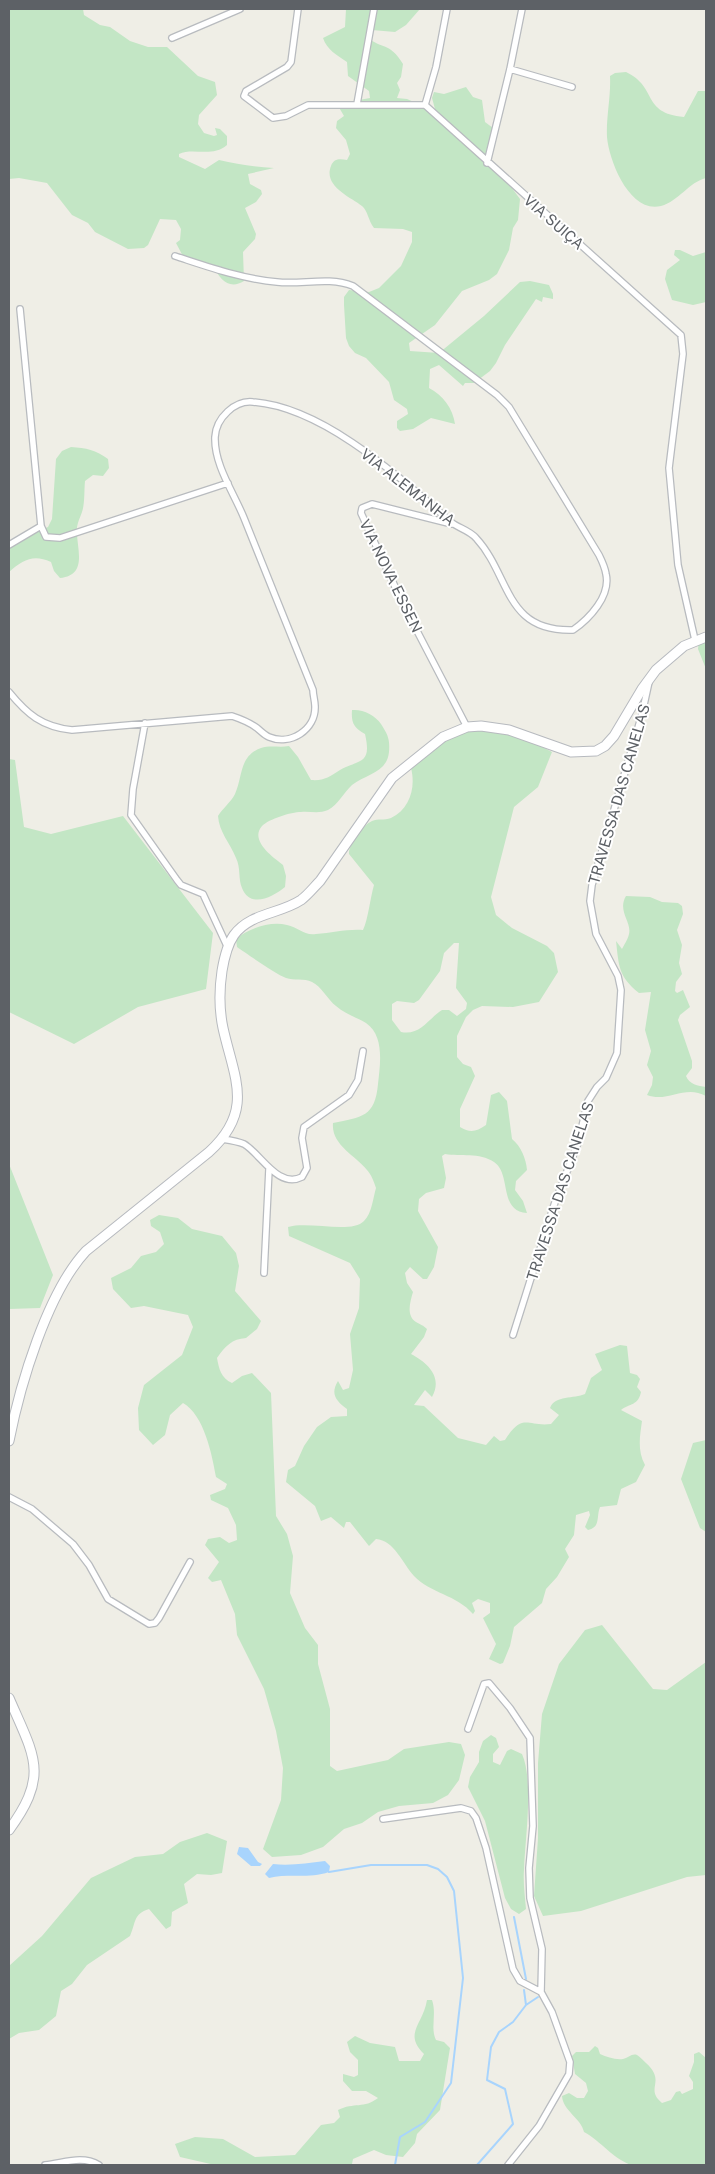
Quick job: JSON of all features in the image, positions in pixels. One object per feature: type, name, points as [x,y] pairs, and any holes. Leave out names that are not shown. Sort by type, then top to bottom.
[{"type":"main road","points":[[9,1441],[33,1355],[56,1298],[74,1264],[86,1251],[222,1140],[235,1114],[238,1092],[220,1007],[220,986],[228,948],[233,936],[244,925],[302,900],[320,881],[392,778],[443,737],[468,727],[481,726],[509,730],[571,752],[584,754],[596,751],[605,746],[614,736],[650,677],[672,654],[695,640],[706,637]]},
{"type":"main road","points":[[9,1698],[31,1748],[35,1768],[29,1800],[9,1830]]},
{"type":"street","points":[[172,38],[240,9]]},
{"type":"street","points":[[298,9],[291,62],[287,67],[250,88],[244,96],[273,118],[286,116],[308,105],[425,104],[436,67],[447,9]]},
{"type":"street","points":[[357,104],[374,9]]},
{"type":"street","points":[[487,162],[510,70],[522,9]]},
{"type":"street","points":[[510,70],[572,87]]},
{"type":"street","name":"VIA SUIÇA","points":[[425,104],[487,162],[681,335],[683,354],[669,468],[678,565],[695,640]]},
{"type":"street","name":"VIA ALEMANHA","points":[[9,692],[20,706],[40,721],[53,728],[72,730],[232,716],[255,726],[268,737],[284,740],[297,737],[312,720],[315,707],[313,690],[243,515],[228,483],[216,448],[215,436],[219,422],[238,404],[251,401],[268,404],[299,414],[340,434],[392,473],[453,524],[475,536],[509,596],[520,612],[531,622],[547,628],[572,630],[585,621],[602,598],[606,587],[607,575],[599,555],[520,421],[497,395],[353,286],[341,281],[322,280],[303,283],[254,279],[176,256]]},
{"type":"street","points":[[20,309],[42,526],[46,537],[60,538],[228,483]]},
{"type":"street","name":"VIA NOVA ESSEN","points":[[453,524],[372,504],[362,508],[360,513],[403,604],[468,727]]},
{"type":"street","points":[[9,545],[42,526]]},
{"type":"street","name":"TRAVESSA DAS CANELAS","points":[[513,1335],[554,1205],[578,1143],[588,1101],[597,1087],[606,1078],[617,1053],[621,990],[618,976],[596,934],[590,901],[592,884],[642,714],[650,677]]},
{"type":"street","points":[[145,723],[133,789],[132,815],[176,880],[181,885],[203,894],[228,948]]},
{"type":"street","points":[[222,1140],[243,1144],[253,1150],[270,1169],[293,1179],[299,1178],[308,1168],[302,1138],[304,1126],[350,1095],[358,1080],[363,1051]]},
{"type":"street","points":[[264,1273],[270,1169]]},
{"type":"street","points":[[9,1497],[32,1509],[73,1544],[89,1565],[108,1599],[121,1609],[152,1624],[163,1612],[190,1562]]},
{"type":"street","points":[[468,1728],[484,1684],[489,1683],[510,1708],[530,1738],[533,1826],[529,1868],[530,1898],[542,1949],[541,1992],[552,2012],[570,2067],[569,2074],[539,2126],[508,2165]]},
{"type":"street","points":[[382,1819],[460,1808],[471,1810],[476,1818],[486,1848],[513,1969],[520,1981],[541,1992]]},
{"type":"street","points":[[45,2165],[74,2160],[91,2160],[99,2165]]},
{"type":"green space","points":[[9,9],[83,9],[84,15],[100,25],[110,27],[130,41],[148,47],[167,47],[198,76],[215,82],[217,95],[199,115],[198,124],[204,133],[214,136],[217,135],[215,128],[220,129],[227,136],[227,145],[221,149],[209,152],[184,152],[179,154],[179,157],[205,169],[219,160],[274,168],[248,174],[250,184],[261,190],[262,194],[256,202],[245,208],[256,234],[255,239],[243,252],[244,281],[239,284],[230,284],[219,276],[214,266],[186,262],[176,243],[180,240],[181,229],[176,220],[160,219],[148,245],[144,248],[128,249],[95,232],[88,223],[72,215],[47,183],[19,178],[9,179]]},
{"type":"green space","points":[[346,9],[420,9],[406,25],[395,32],[372,30],[367,33],[367,37],[372,41],[394,52],[403,64],[401,77],[397,83],[400,90],[397,98],[407,99],[434,111],[432,98],[434,92],[444,94],[466,87],[473,97],[482,100],[485,122],[493,128],[489,157],[520,199],[518,220],[513,228],[509,250],[497,274],[489,280],[462,291],[435,325],[409,343],[410,351],[439,353],[484,316],[520,282],[530,281],[549,285],[553,294],[553,299],[543,297],[542,302],[536,299],[505,345],[496,363],[490,371],[474,383],[465,383],[463,386],[439,365],[430,369],[429,388],[439,394],[446,403],[452,413],[455,424],[431,418],[413,429],[400,431],[397,428],[397,421],[408,414],[407,409],[394,400],[389,382],[366,358],[355,353],[349,346],[346,338],[344,297],[349,290],[369,292],[379,288],[401,266],[412,242],[412,232],[403,229],[374,228],[364,208],[339,190],[331,179],[332,163],[342,159],[347,160],[350,154],[346,140],[336,128],[337,121],[344,116],[337,104],[370,98],[369,91],[348,76],[347,62],[330,49],[323,38],[345,27]]},
{"type":"green space","points":[[626,72],[643,85],[655,105],[670,115],[684,117],[698,91],[706,91],[706,178],[694,183],[673,200],[661,206],[650,206],[640,202],[631,194],[623,183],[612,159],[607,137],[610,76],[615,73]]},
{"type":"green space","points":[[675,250],[680,250],[693,256],[706,252],[706,302],[693,305],[672,300],[665,279],[667,270],[680,260],[674,255]]},
{"type":"green space","points":[[71,447],[99,453],[108,459],[109,468],[103,476],[93,475],[85,481],[83,508],[77,527],[78,565],[69,576],[60,578],[54,571],[51,562],[33,558],[24,561],[9,572],[9,543],[48,527],[52,519],[56,459],[62,451]]},
{"type":"green space","points":[[706,638],[706,669],[698,649],[699,641]]},
{"type":"green space","points":[[352,710],[368,713],[381,724],[389,740],[387,759],[380,769],[352,785],[335,805],[328,810],[292,813],[275,818],[262,826],[259,832],[261,843],[269,854],[283,865],[286,876],[285,887],[262,899],[250,898],[242,888],[238,862],[223,832],[218,816],[235,794],[245,761],[261,748],[289,746],[298,757],[311,780],[329,777],[363,760],[367,751],[365,734],[354,725]]},
{"type":"green space","points":[[465,727],[519,735],[552,752],[538,787],[514,807],[491,897],[496,915],[512,928],[547,946],[554,953],[558,972],[539,1002],[513,1007],[482,1006],[473,1010],[466,1017],[457,1036],[457,1057],[463,1064],[471,1067],[475,1076],[460,1109],[460,1127],[473,1131],[486,1125],[491,1095],[499,1092],[507,1101],[512,1139],[518,1145],[526,1162],[527,1170],[516,1181],[515,1190],[523,1201],[527,1213],[518,1211],[512,1206],[503,1175],[494,1162],[476,1156],[445,1154],[442,1156],[446,1178],[444,1188],[426,1193],[419,1199],[418,1211],[438,1247],[434,1267],[427,1279],[423,1279],[410,1267],[405,1273],[407,1283],[413,1292],[410,1308],[411,1316],[416,1322],[427,1329],[424,1337],[411,1354],[428,1366],[435,1377],[436,1383],[432,1397],[425,1390],[414,1405],[424,1406],[458,1438],[486,1445],[494,1436],[500,1441],[505,1440],[511,1431],[521,1423],[551,1424],[559,1415],[550,1408],[552,1404],[560,1399],[585,1394],[591,1378],[602,1370],[595,1354],[620,1345],[627,1346],[630,1373],[637,1375],[640,1379],[637,1387],[641,1392],[640,1397],[633,1404],[621,1410],[642,1421],[640,1448],[645,1465],[636,1482],[621,1489],[617,1505],[600,1507],[595,1527],[588,1530],[585,1527],[590,1515],[589,1511],[576,1515],[574,1535],[565,1549],[569,1557],[557,1577],[546,1589],[542,1603],[514,1627],[510,1646],[503,1663],[500,1664],[489,1659],[496,1644],[483,1618],[490,1613],[490,1603],[478,1599],[472,1603],[475,1611],[473,1614],[459,1602],[420,1582],[398,1553],[382,1540],[376,1539],[369,1546],[350,1522],[346,1522],[344,1528],[331,1517],[321,1521],[315,1506],[286,1482],[288,1470],[295,1466],[304,1446],[317,1427],[331,1417],[347,1416],[347,1409],[337,1400],[334,1390],[338,1381],[343,1390],[349,1388],[353,1370],[350,1334],[359,1308],[360,1279],[350,1263],[289,1236],[288,1227],[307,1225],[350,1227],[364,1221],[369,1214],[376,1188],[367,1170],[336,1138],[333,1131],[333,1123],[359,1117],[365,1114],[374,1103],[380,1068],[380,1051],[376,1035],[366,1023],[339,1009],[312,982],[286,978],[262,964],[237,947],[236,939],[254,929],[274,924],[291,926],[304,933],[312,934],[363,930],[374,885],[349,854],[349,850],[357,836],[368,823],[374,820],[391,818],[403,809],[412,790],[411,768],[424,751]],"holes":[[[454,943],[459,943],[456,988],[467,1003],[466,1009],[457,1016],[449,1010],[442,1010],[419,1029],[408,1033],[401,1032],[392,1020],[392,1004],[397,1001],[414,1003],[419,1000],[440,971],[444,953]]]},
{"type":"green space","points":[[9,759],[15,760],[24,827],[51,834],[123,816],[213,933],[206,989],[138,1007],[74,1044],[9,1012]]},
{"type":"green space","points":[[626,896],[650,897],[662,902],[678,903],[682,906],[683,914],[677,930],[682,945],[679,963],[682,974],[676,982],[675,991],[677,993],[683,990],[690,1007],[680,1015],[678,1020],[692,1061],[692,1068],[686,1076],[687,1079],[692,1083],[706,1087],[706,1096],[691,1092],[662,1097],[647,1095],[652,1085],[653,1077],[647,1065],[651,1051],[645,1030],[651,992],[639,993],[632,987],[623,976],[619,964],[616,941],[622,949],[629,934],[629,925],[623,907]]},
{"type":"green space","points":[[9,1164],[53,1275],[40,1308],[9,1309]]},
{"type":"green space","points":[[159,1215],[178,1218],[192,1229],[222,1236],[236,1253],[239,1266],[235,1291],[261,1321],[257,1329],[246,1338],[229,1344],[217,1358],[221,1373],[228,1381],[232,1383],[242,1376],[252,1373],[271,1393],[276,1516],[287,1534],[293,1556],[290,1593],[305,1628],[318,1645],[318,1664],[330,1709],[330,1766],[337,1771],[388,1760],[404,1749],[449,1742],[461,1744],[465,1755],[459,1780],[448,1795],[433,1803],[399,1806],[378,1812],[362,1823],[344,1829],[323,1847],[301,1855],[272,1857],[263,1849],[281,1800],[283,1768],[276,1731],[264,1689],[237,1635],[235,1614],[221,1580],[212,1582],[208,1578],[219,1562],[205,1545],[208,1539],[220,1537],[229,1543],[237,1540],[236,1525],[228,1508],[211,1500],[210,1495],[225,1489],[227,1484],[216,1477],[202,1426],[196,1416],[183,1403],[170,1415],[165,1435],[153,1445],[139,1430],[138,1408],[144,1385],[182,1355],[193,1327],[188,1315],[144,1306],[131,1308],[113,1289],[111,1278],[131,1268],[141,1256],[156,1252],[164,1244],[160,1232],[151,1226],[150,1220]]},
{"type":"green space","points":[[706,1440],[706,1532],[700,1528],[681,1479],[693,1443]]},
{"type":"green space","points":[[602,1625],[653,1689],[667,1690],[706,1662],[706,1875],[687,1877],[581,1911],[543,1916],[534,1896],[538,1838],[538,1763],[542,1714],[559,1664],[585,1630]]},
{"type":"green space","points":[[491,1735],[496,1738],[499,1747],[493,1754],[493,1762],[500,1765],[507,1751],[511,1749],[522,1754],[526,1765],[528,1810],[524,1890],[526,1909],[519,1914],[511,1909],[505,1898],[485,1821],[468,1787],[470,1777],[479,1762],[479,1752],[483,1741]]},
{"type":"green space","points":[[207,1833],[227,1841],[222,1873],[211,1875],[197,1874],[184,1884],[188,1903],[172,1912],[171,1926],[166,1929],[149,1909],[140,1914],[130,1936],[87,1965],[72,1984],[61,1991],[56,2016],[39,2030],[19,2033],[9,2039],[9,1966],[42,1936],[91,1878],[135,1857],[163,1854],[180,1842]]},
{"type":"green space","points":[[427,2000],[432,2000],[436,2040],[444,2042],[450,2048],[440,2110],[417,2134],[415,2143],[403,2157],[386,2155],[374,2150],[353,2159],[352,2164],[358,2165],[215,2165],[180,2157],[175,2144],[195,2137],[223,2139],[255,2157],[295,2155],[321,2125],[334,2123],[340,2117],[338,2110],[349,2106],[363,2105],[378,2098],[366,2091],[352,2091],[343,2081],[343,2074],[354,2077],[358,2075],[358,2060],[350,2052],[347,2042],[355,2036],[370,2043],[395,2047],[399,2061],[420,2061],[424,2054],[418,2047],[415,2034]]},
{"type":"green space","points":[[595,2046],[600,2054],[611,2058],[623,2059],[637,2055],[655,2075],[655,2093],[662,2103],[671,2100],[676,2092],[680,2091],[682,2094],[693,2089],[693,2082],[689,2076],[694,2062],[694,2054],[699,2052],[706,2058],[706,2165],[656,2167],[632,2165],[613,2155],[584,2132],[565,2106],[562,2096],[569,2093],[577,2098],[584,2098],[588,2091],[586,2083],[575,2074],[572,2056],[576,2052],[589,2052]]},
{"type":"water","points":[[239,1847],[248,1848],[258,1862],[262,1864],[260,1866],[251,1866],[237,1854]]},
{"type":"water","points":[[325,1861],[330,1866],[329,1872],[322,1874],[269,1878],[265,1874],[273,1864]]},
{"type":"waterway","points":[[329,1872],[371,1865],[427,1865],[438,1869],[447,1877],[454,1891],[463,1978],[451,2083],[425,2122],[400,2137],[395,2165]]},
{"type":"waterway","points":[[514,1917],[526,1979]]},
{"type":"waterway","points":[[524,1990],[526,2005]]},
{"type":"waterway","points":[[477,2165],[513,2124],[505,2089],[487,2080],[491,2047],[499,2032],[513,2022],[526,2005],[538,1997]]}]
